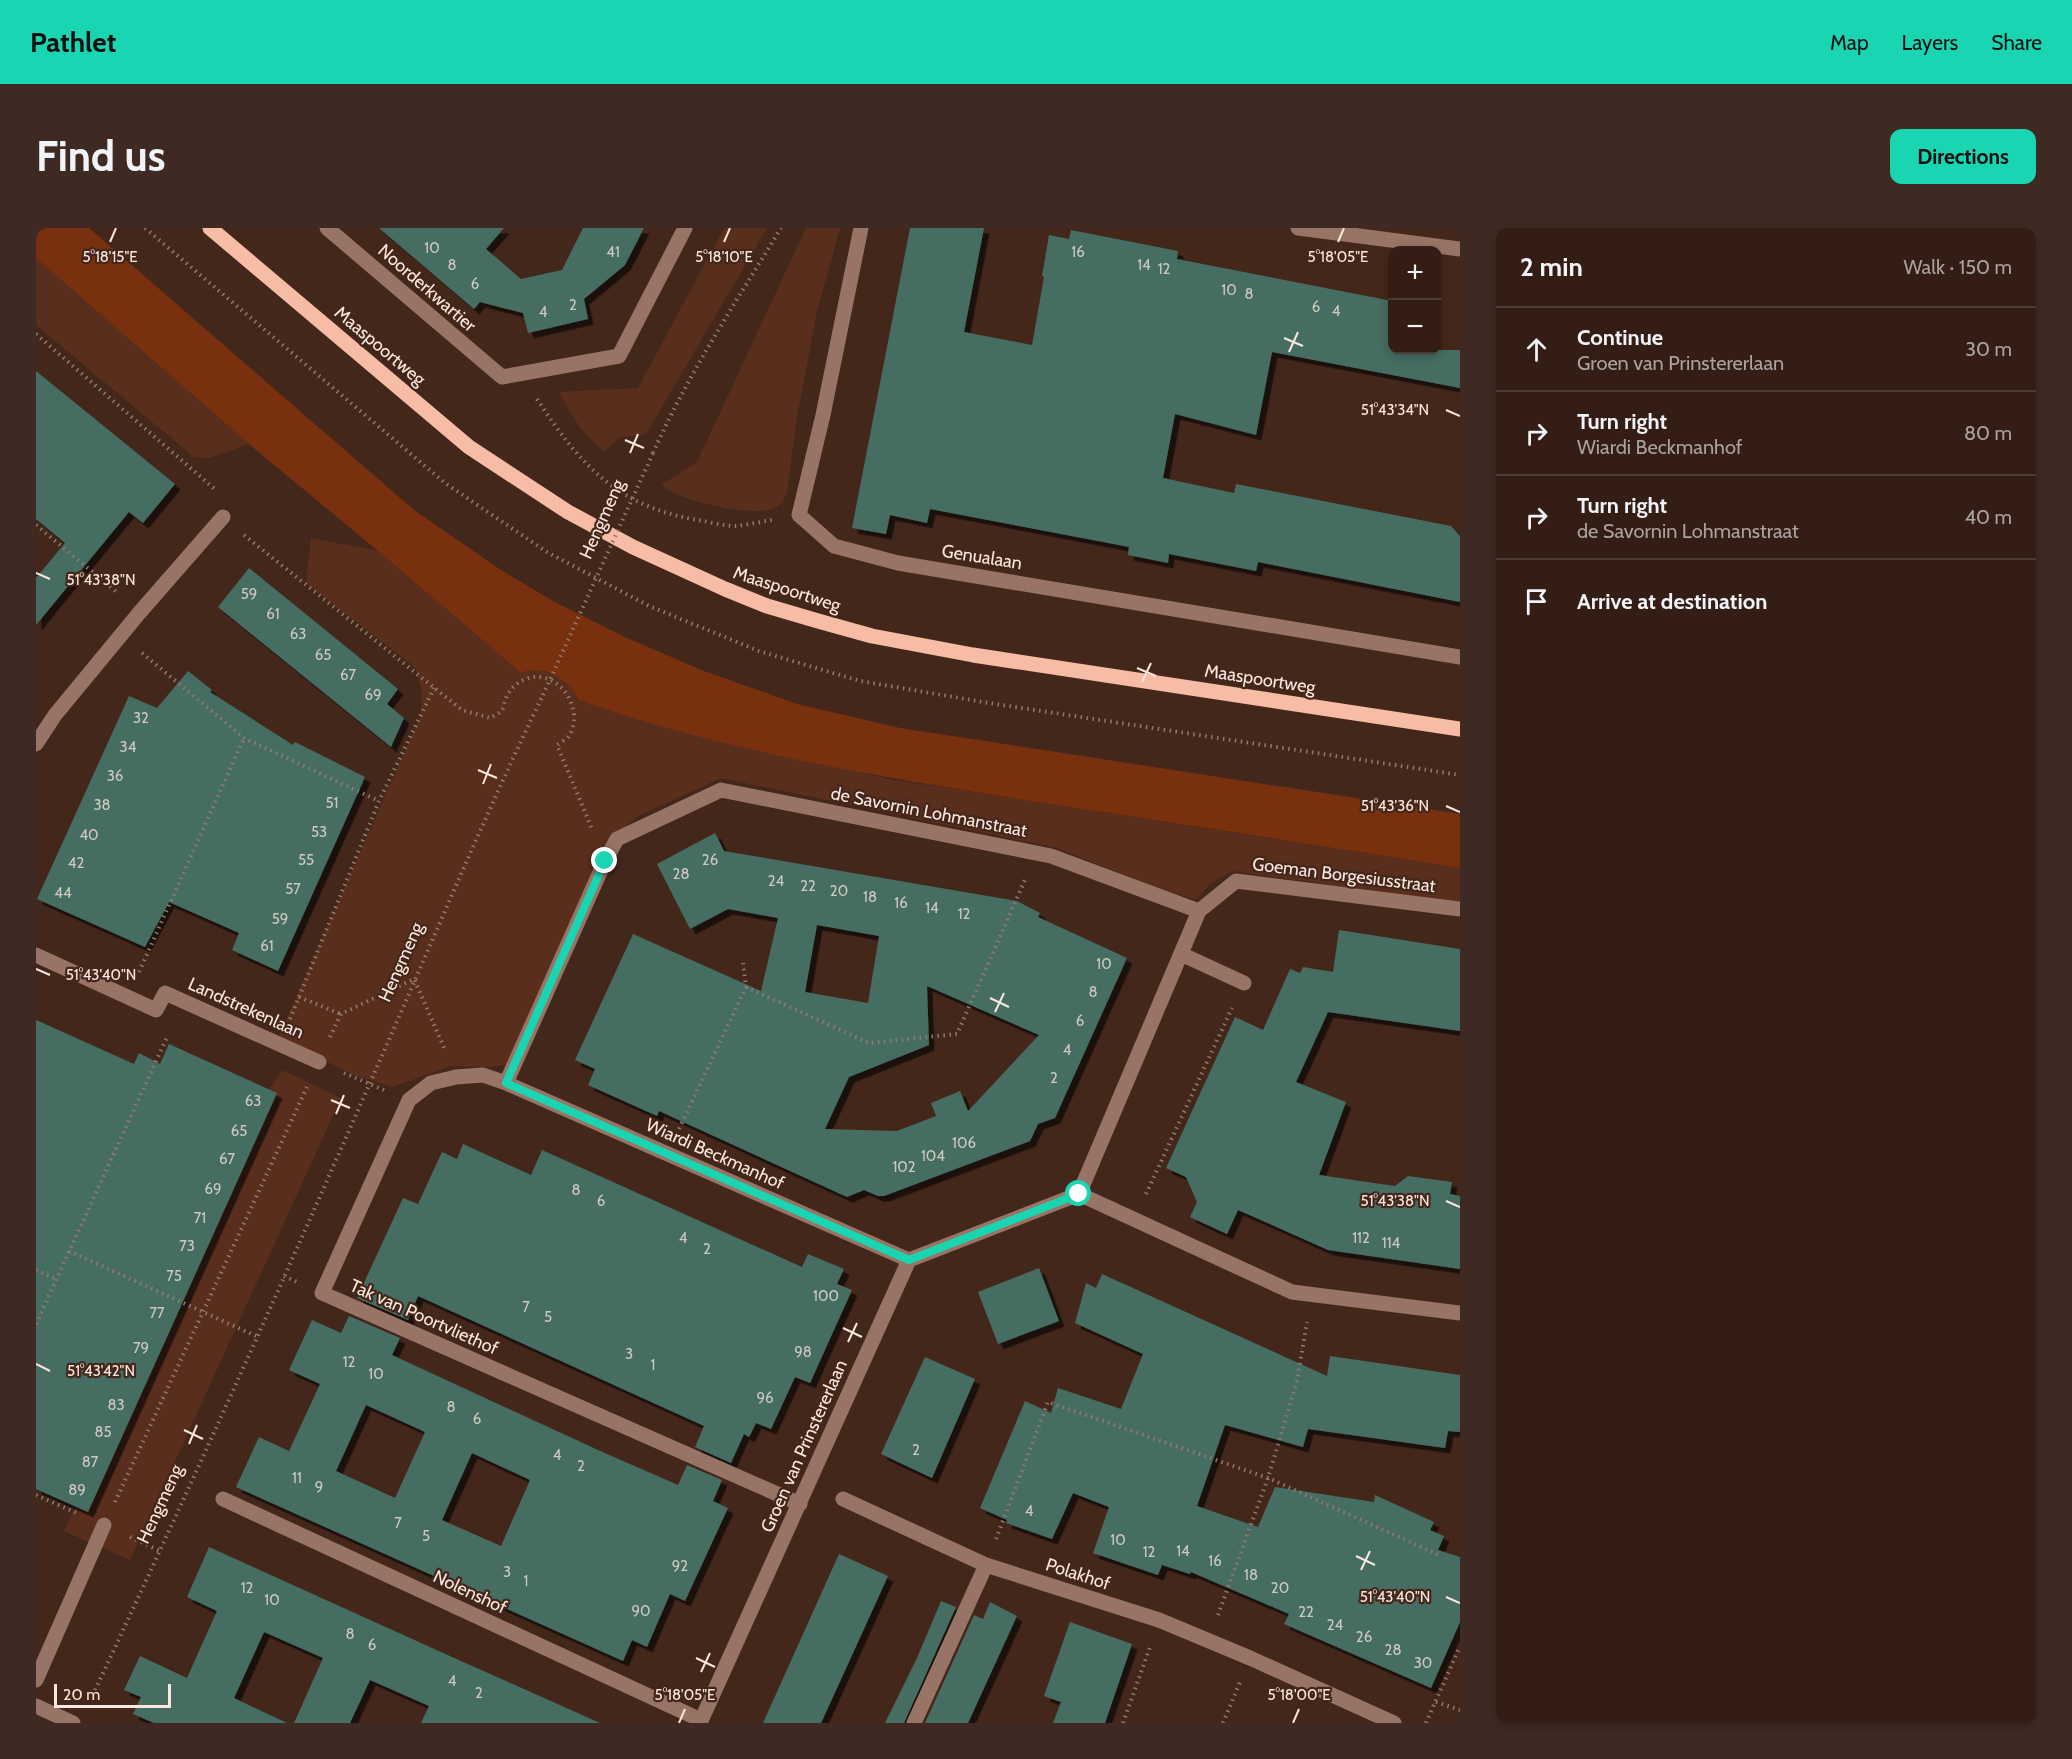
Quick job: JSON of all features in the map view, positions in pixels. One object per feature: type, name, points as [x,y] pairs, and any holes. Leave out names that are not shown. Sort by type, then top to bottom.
[{"type":"main road","name":"Maaspoortweg","points":[[210,228],[478,453],[568,512],[633,547],[767,606],[872,636],[973,655],[1460,729]]},
{"type":"street","name":"Noorderkwartier","points":[[327,228],[502,377],[521,375]]},
{"type":"street","points":[[521,375],[619,356],[685,228]]},
{"type":"street","points":[[799,515],[823,415],[861,228]]},
{"type":"street","points":[[1298,228],[1460,249]]},
{"type":"street","name":"Genualaan","points":[[799,515],[834,546],[898,563],[1460,657]]},
{"type":"street","points":[[36,744],[55,715],[223,517]]},
{"type":"street","name":"de Savornin Lohmanstraat","points":[[506,1083],[616,839],[721,790],[1051,856],[1199,911]]},
{"type":"street","name":"Goeman Borgesiusstraat","points":[[1199,911],[1236,881],[1460,909]]},
{"type":"street","points":[[1079,1194],[1199,911]]},
{"type":"street","points":[[1180,954],[1244,983]]},
{"type":"street","name":"Landstrekenlaan","points":[[36,955],[156,1010],[165,993],[319,1062]]},
{"type":"street","name":"Tak van Poortvliethof","points":[[506,1083],[483,1075],[456,1077],[431,1083],[409,1100],[322,1293],[800,1504]]},
{"type":"street","name":"Wiardi Beckmanhof","points":[[506,1083],[909,1260]]},
{"type":"street","points":[[909,1260],[1079,1194],[1292,1292],[1460,1313]]},
{"type":"street","name":"Groen van Prinstererlaan","points":[[701,1722],[909,1260]]},
{"type":"street","name":"Nolenshof","points":[[222,1499],[701,1722]]},
{"type":"street","name":"Polakhof","points":[[843,1499],[986,1565],[1159,1620],[1394,1723]]},
{"type":"street","points":[[36,1680],[104,1525]]},
{"type":"street","points":[[914,1723],[986,1565]]},
{"type":"street","points":[[36,1706],[73,1723]]},
{"type":"path","name":"Hengmeng","points":[[90,1701],[160,1551],[370,1083],[414,979],[676,403],[708,344],[781,228]]},
{"type":"path","points":[[521,375],[548,417],[574,451],[607,484],[636,501],[674,516],[734,526],[799,515]]},
{"type":"path","points":[[36,525],[141,612]]},
{"type":"path","points":[[121,636],[244,738],[379,801]]},
{"type":"path","points":[[280,1045],[379,801],[434,688],[462,710],[490,718],[502,711],[508,692],[528,678],[543,678],[561,686],[569,695],[574,713],[567,738],[556,745],[605,861]]},
{"type":"path","points":[[128,998],[244,738]]},
{"type":"path","points":[[746,987],[869,1043],[957,1034],[1037,854]]},
{"type":"path","points":[[667,1154],[746,987],[744,963]]},
{"type":"path","points":[[104,1525],[341,1014],[414,979],[456,1077]]},
{"type":"path","points":[[1134,1219],[1244,983]]},
{"type":"path","points":[[299,997],[341,1014]]},
{"type":"path","points":[[36,1324],[184,1002]]},
{"type":"path","points":[[319,1062],[409,1100]]},
{"type":"path","points":[[69,1251],[256,1336]]},
{"type":"path","points":[[36,1270],[56,1279]]},
{"type":"path","points":[[1209,1641],[1268,1478],[1297,1381],[1312,1294]]},
{"type":"path","points":[[986,1565],[1048,1402],[1268,1478],[1439,1555]]},
{"type":"path","points":[[36,1494],[160,1551]]},
{"type":"path","points":[[1123,1723],[1159,1620]]},
{"type":"path","points":[[1426,1723],[1460,1646]]},
{"type":"path","points":[[1222,1723],[1250,1658]]},
{"type":"path","points":[[1436,1702],[1460,1710]]},
{"type":"shaded area","points":[[36,228],[89,228],[414,510],[501,570],[553,601],[625,637],[704,671],[797,704],[900,728],[1460,814],[1460,868],[926,784],[809,762],[693,735],[579,700],[568,685],[555,675],[539,671],[521,673],[249,444],[36,258]]},
{"type":"shaded area","points":[[724,228],[767,228],[646,434],[622,437],[604,451],[596,445],[573,417],[559,392],[638,388]]},
{"type":"shaded area","points":[[806,228],[840,228],[817,312],[797,417],[787,492],[777,507],[758,511],[715,506],[676,494],[661,485],[697,462]]},
{"type":"shaded area","points":[[36,258],[249,444],[210,458],[194,457],[36,325]]},
{"type":"shaded area","points":[[311,538],[378,551],[521,673],[539,671],[555,675],[569,685],[579,700],[883,778],[1460,868],[1460,903],[1232,871],[1210,884],[1197,899],[1170,893],[1057,848],[721,778],[636,817],[627,825],[513,1064],[487,1067],[451,1066],[392,1087],[352,1074],[278,1038],[421,715],[422,693],[416,668],[306,583]]},
{"type":"shaded area","points":[[282,1070],[341,1098],[130,1560],[64,1531],[269,1090]]},
{"type":"building","points":[[379,228],[504,228],[486,249],[521,279],[562,270],[583,228],[644,228],[625,265],[584,299],[588,319],[528,333],[523,313],[480,302],[474,309]]},
{"type":"building","points":[[910,228],[984,228],[964,332],[1032,345],[1049,235],[1069,239],[1071,230],[1178,251],[1177,259],[1388,300],[1388,354],[1442,354],[1442,350],[1460,350],[1460,388],[1272,352],[1256,435],[1175,414],[1163,478],[1234,493],[1236,484],[1451,526],[1460,536],[1460,602],[1258,562],[1256,571],[1169,554],[1168,563],[1128,555],[1129,547],[930,509],[927,523],[890,515],[886,534],[852,528]]},
{"type":"building","points":[[36,371],[175,484],[143,523],[129,512],[36,625],[36,578],[65,543],[36,519]]},
{"type":"building","points":[[249,568],[398,689],[387,704],[404,718],[391,747],[218,607]]},
{"type":"building","points":[[188,671],[212,690],[210,692],[293,745],[295,742],[365,777],[278,971],[232,950],[239,933],[169,902],[145,947],[37,899],[129,696],[157,708]]},
{"type":"building","points":[[715,833],[724,851],[1017,901],[1040,913],[1038,917],[1127,958],[1055,1118],[1038,1124],[1030,1141],[884,1196],[864,1190],[847,1197],[659,1111],[657,1116],[588,1085],[595,1069],[575,1060],[633,934],[761,991],[778,918],[728,909],[690,929],[657,864]],"holes":[[[817,925],[879,936],[868,1003],[805,992]],[[927,986],[1039,1035],[968,1111],[960,1091],[931,1103],[936,1116],[897,1131],[825,1129],[849,1077],[929,1045]]]},
{"type":"building","points":[[1339,930],[1460,949],[1460,1031],[1328,1012],[1296,1082],[1346,1102],[1319,1175],[1395,1186],[1408,1176],[1452,1182],[1450,1194],[1460,1196],[1460,1269],[1328,1250],[1238,1210],[1227,1234],[1190,1217],[1197,1202],[1186,1177],[1166,1168],[1235,1017],[1263,1030],[1290,969],[1300,973],[1303,967],[1333,972]]},
{"type":"building","points":[[36,1020],[134,1064],[139,1053],[160,1064],[169,1044],[277,1093],[88,1512],[36,1489]]},
{"type":"building","points":[[463,1144],[531,1175],[542,1150],[802,1267],[808,1254],[844,1269],[837,1284],[852,1290],[810,1383],[795,1377],[771,1429],[756,1423],[749,1437],[744,1434],[731,1463],[695,1447],[704,1426],[418,1296],[408,1320],[357,1298],[403,1198],[418,1204],[442,1152],[457,1159]]},
{"type":"building","points":[[1039,1268],[1059,1321],[998,1344],[978,1292]]},
{"type":"building","points":[[1102,1274],[1327,1376],[1330,1356],[1460,1375],[1460,1432],[1448,1431],[1445,1448],[1308,1429],[1303,1447],[1225,1425],[1197,1506],[1258,1527],[1275,1487],[1374,1502],[1375,1495],[1434,1522],[1430,1530],[1444,1536],[1438,1550],[1460,1557],[1460,1622],[1431,1688],[1284,1624],[1289,1614],[1191,1572],[1190,1574],[1162,1565],[1158,1575],[1093,1553],[1109,1507],[1073,1493],[1052,1539],[1006,1523],[1007,1520],[980,1508],[1025,1401],[1051,1413],[1058,1388],[1121,1409],[1143,1354],[1075,1323],[1086,1283],[1096,1288]]},
{"type":"building","points":[[349,1316],[400,1338],[392,1355],[678,1485],[687,1465],[722,1480],[713,1501],[728,1508],[685,1601],[670,1594],[647,1647],[632,1640],[623,1661],[236,1487],[259,1437],[289,1451],[320,1384],[289,1370],[312,1320],[341,1333]],"holes":[[[366,1405],[425,1432],[395,1498],[336,1471]],[[472,1453],[530,1480],[501,1546],[442,1520]]]},
{"type":"building","points":[[925,1357],[975,1379],[932,1478],[881,1454]]},
{"type":"building","points":[[209,1547],[600,1723],[421,1723],[429,1706],[370,1680],[350,1723],[294,1723],[323,1658],[264,1632],[234,1698],[287,1723],[154,1723],[133,1714],[141,1697],[124,1690],[140,1656],[187,1678],[217,1611],[187,1597]]},
{"type":"building","points":[[839,1554],[888,1576],[821,1723],[763,1723]]},
{"type":"building","points":[[941,1601],[956,1607],[904,1723],[885,1723],[917,1658]]},
{"type":"building","points":[[990,1602],[1017,1616],[968,1723],[925,1723],[974,1615],[983,1619]]},
{"type":"building","points":[[1070,1622],[1132,1644],[1105,1723],[1053,1723],[1061,1702],[1044,1696]]},
{"type":"route","points":[[605,861],[506,1083],[909,1260],[1079,1194]]}]
